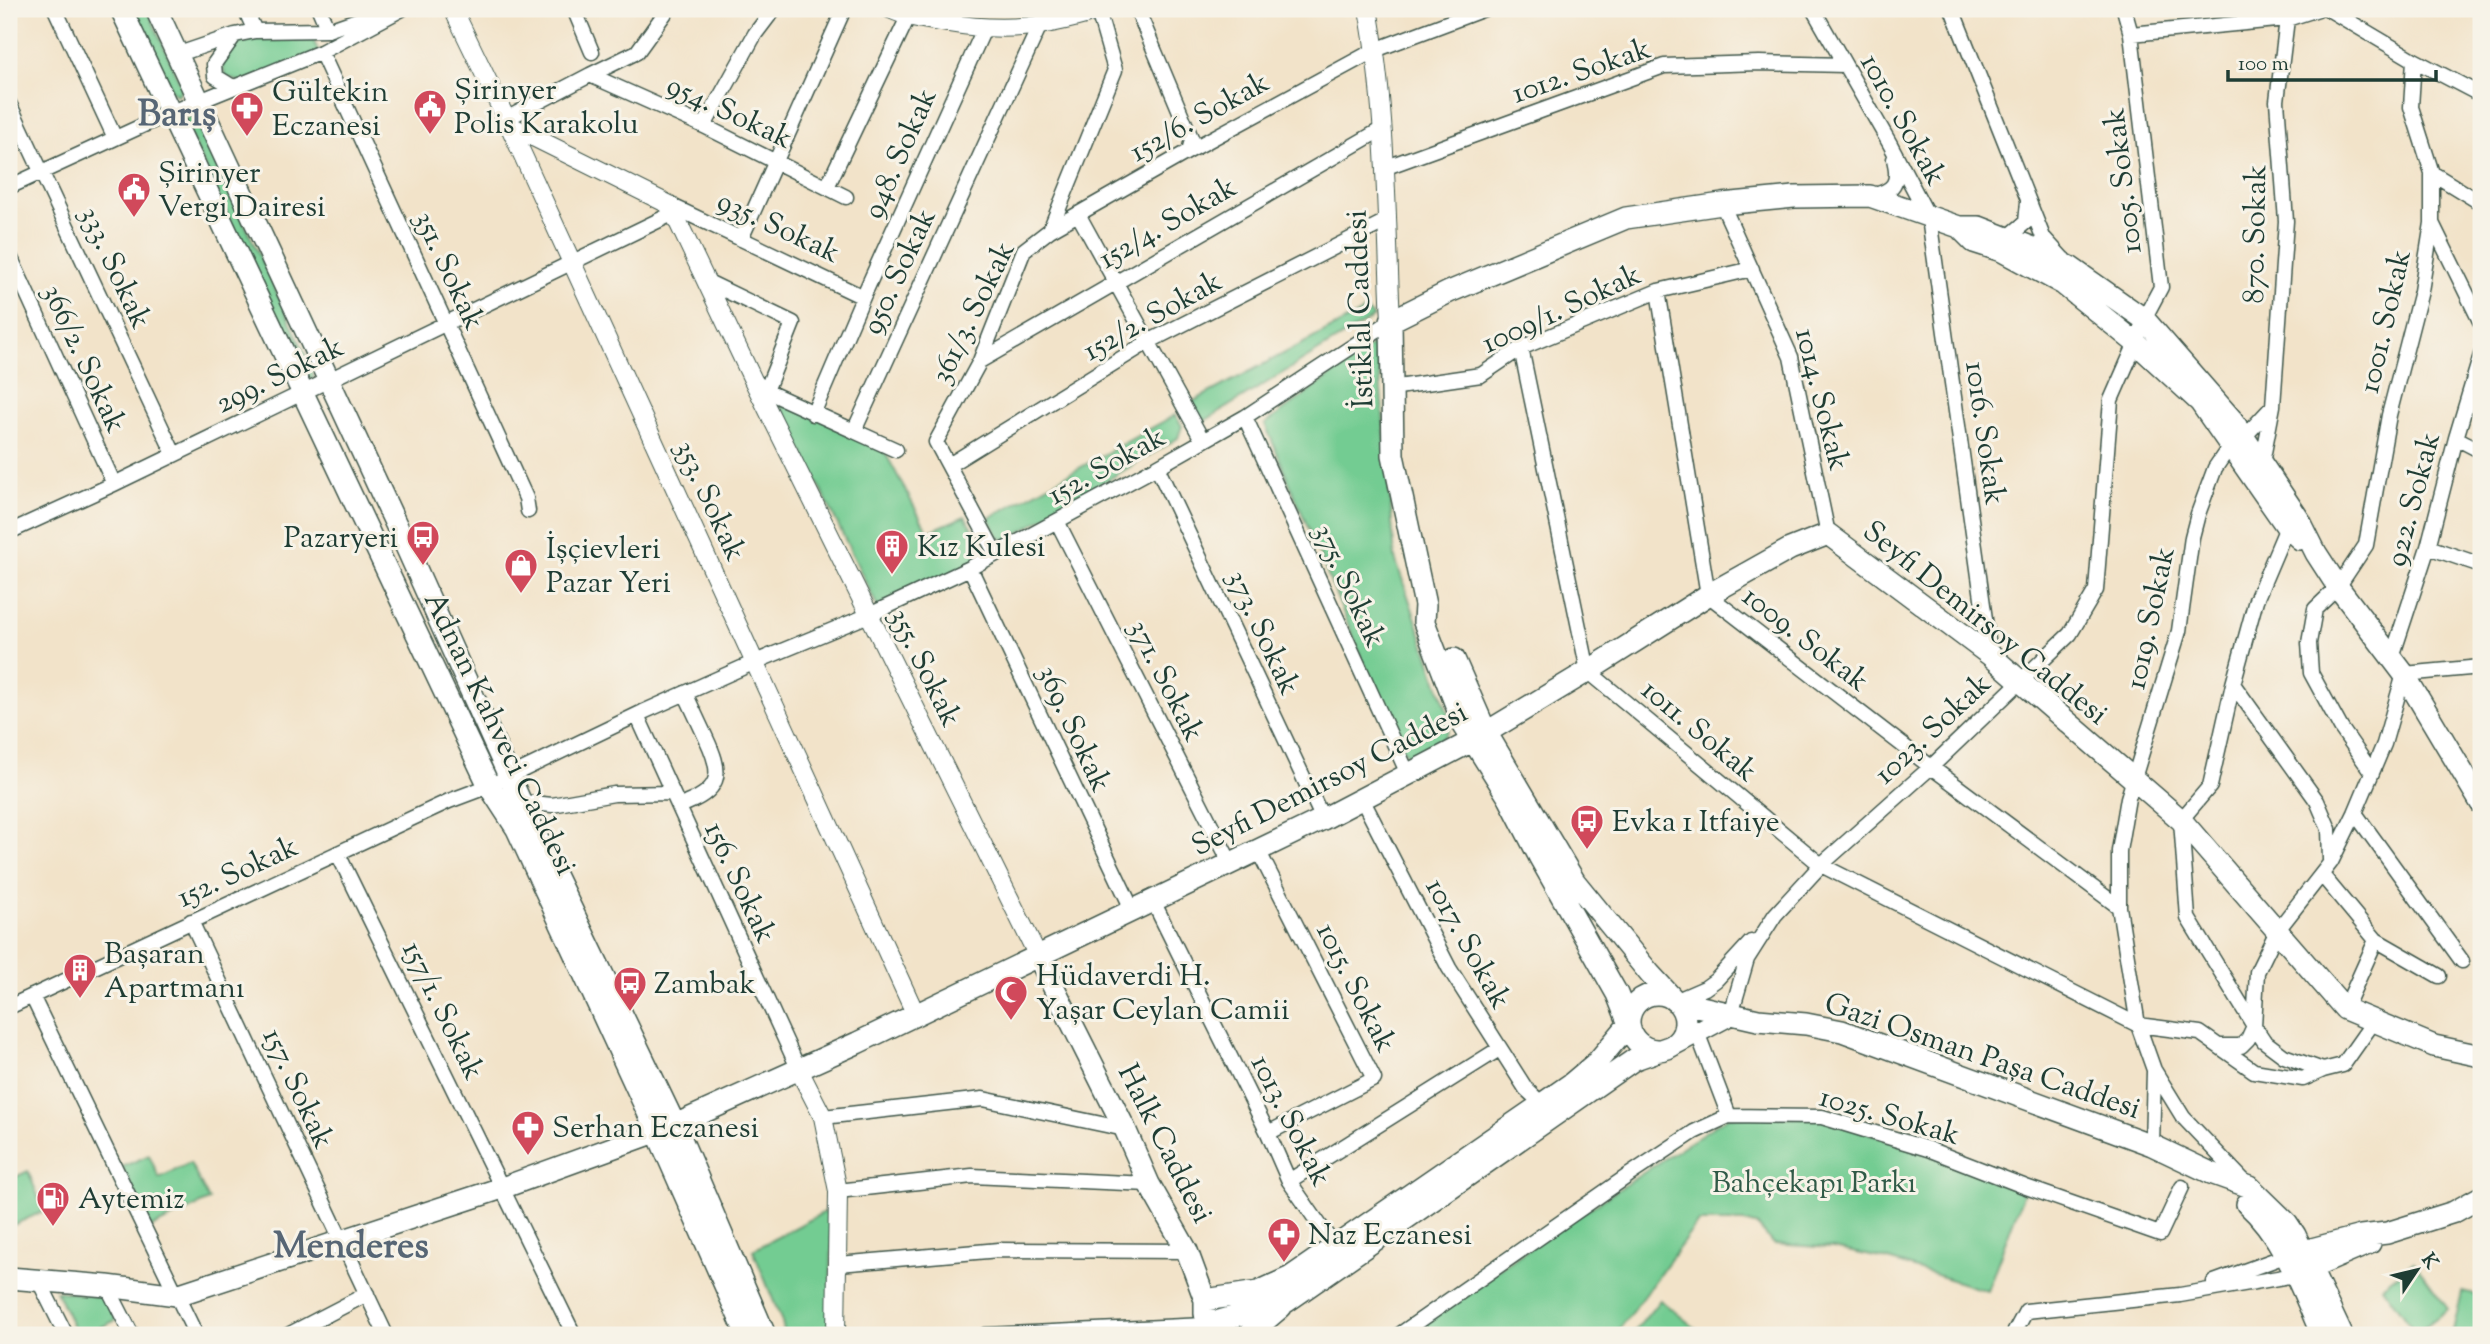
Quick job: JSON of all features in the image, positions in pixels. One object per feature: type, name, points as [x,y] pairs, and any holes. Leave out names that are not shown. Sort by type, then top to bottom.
[{"type":"main road","name":"Adnan Kahveci Caddesi","points":[[121,9],[304,390],[489,786],[513,805]]},
{"type":"main road","name":"Adnan Kahveci Caddesi","points":[[156,9],[510,775],[517,829],[765,1335]]},
{"type":"main road","points":[[1391,321],[1448,292],[1626,218],[1794,197],[1870,196],[1959,227],[1979,227],[2036,249],[2070,267],[2144,318],[2238,441],[2287,527],[2316,552]]},
{"type":"main road","points":[[1959,227],[1974,242],[2001,251],[2063,284],[2136,343],[2262,463],[2338,587],[2398,666],[2481,803]]},
{"type":"main road","name":"İstiklal Caddesi","points":[[1391,321],[1393,455],[1425,605],[1440,623],[1479,736],[1509,798],[1617,994],[1629,1024]]},
{"type":"main road","name":"Seyfi Demirsoy Caddesi","points":[[9,1278],[177,1295],[502,1188],[666,1129],[916,1015],[1323,820],[1479,736],[1707,595],[1790,549],[1828,534],[1990,655],[2180,820],[2345,1009],[2434,1046],[2481,1056]]},
{"type":"main road","name":"İstiklal Caddesi","points":[[1479,736],[1575,882],[1675,1001]]},
{"type":"main road","name":"Halk Caddesi","points":[[1038,956],[1125,1129],[1149,1184],[1187,1251],[1205,1300],[1205,1330]]},
{"type":"main road","points":[[1649,995],[1667,996],[1675,1001],[1681,1008],[1685,1025],[1682,1034],[1669,1047],[1652,1050],[1644,1047],[1631,1034],[1629,1024],[1633,1006],[1649,995]]},
{"type":"main road","name":"Gazi Osman Paşa Caddesi","points":[[1675,1001],[1758,1020],[1806,1024],[1842,1031],[2152,1145],[2211,1173],[2250,1187],[2287,1223],[2322,1335]]},
{"type":"main road","points":[[1248,1335],[1286,1302],[1603,1080],[1635,1059],[1669,1047],[1731,1014]]},
{"type":"main road","points":[[1205,1300],[1258,1292],[1291,1277],[1571,1084],[1597,1062],[1629,1024]]},
{"type":"main road","name":"Adnan Kahveci Caddesi","points":[[666,1129],[747,1335]]},
{"type":"main road","name":"Gazi Osman Paşa Caddesi","points":[[2211,1173],[2262,1218],[2299,1263],[2342,1335]]},
{"type":"main road","points":[[2299,1263],[2366,1246],[2387,1233],[2454,1212],[2481,1197]]},
{"type":"main road","name":"Seyfi Demirsoy Caddesi","points":[[9,1293],[39,1281]]},
{"type":"main road","points":[[1205,1330],[1286,1302]]},
{"type":"street","points":[[55,9],[115,138]]},
{"type":"street","points":[[245,9],[255,30]]},
{"type":"street","points":[[319,9],[328,30]]},
{"type":"street","points":[[176,55],[255,30],[328,30],[388,9]]},
{"type":"street","points":[[9,187],[170,113],[321,52],[402,9]]},
{"type":"street","name":"353. Sokak","points":[[453,9],[508,122],[916,1015]]},
{"type":"street","points":[[574,9],[592,52]]},
{"type":"street","points":[[704,126],[755,34],[774,9]]},
{"type":"street","points":[[741,239],[844,9]]},
{"type":"street","points":[[890,9],[908,17],[984,29],[1039,27],[1102,10]]},
{"type":"street","points":[[1137,9],[1192,140],[1189,150]]},
{"type":"street","name":"İstiklal Caddesi","points":[[1368,9],[1376,50],[1382,129],[1391,321]]},
{"type":"street","points":[[1376,50],[1484,9]]},
{"type":"street","name":"1010. Sokak","points":[[1813,9],[1929,218]]},
{"type":"street","points":[[1952,9],[2043,237],[2070,267]]},
{"type":"street","name":"1005. Sokak","points":[[2124,9],[2131,34],[2161,287],[2144,318]]},
{"type":"street","points":[[2131,34],[2318,9]]},
{"type":"street","points":[[2328,9],[2414,60],[2481,95]]},
{"type":"street","name":"361/3. Sokak","points":[[996,554],[936,442],[979,361],[1024,250],[1050,230],[1115,70],[1102,10]]},
{"type":"street","points":[[508,122],[590,75],[638,52],[663,11]]},
{"type":"street","name":"870. Sokak","points":[[2262,463],[2273,406],[2286,221],[2277,101],[2282,14]]},
{"type":"street","points":[[827,187],[908,17]]},
{"type":"street","name":"950. Sokak","points":[[853,431],[1039,27]]},
{"type":"street","name":"948. Sokak","points":[[813,414],[984,29]]},
{"type":"street","points":[[233,87],[215,76],[214,64],[235,35]]},
{"type":"street","name":"152/6. Sokak","points":[[1050,230],[1189,150],[1376,50]]},
{"type":"street","name":"351. Sokak","points":[[321,52],[526,498],[528,511]]},
{"type":"street","name":"1001. Sokak","points":[[2371,771],[2341,728],[2311,673],[2309,643],[2315,609],[2338,587],[2366,545],[2389,415],[2421,291],[2432,223],[2432,173],[2411,107],[2414,60]]},
{"type":"street","name":"1012. Sokak","points":[[1384,168],[1664,66],[1759,62],[1844,65]]},
{"type":"street","name":"954. Sokak","points":[[590,75],[704,126],[846,197]]},
{"type":"street","name":"333. Sokak","points":[[9,103],[174,454]]},
{"type":"street","name":"935. Sokak","points":[[508,122],[672,209],[863,297]]},
{"type":"street","name":"152/4. Sokak","points":[[979,361],[1382,129]]},
{"type":"street","points":[[1870,196],[1887,193],[1894,184],[1897,170],[1890,144]]},
{"type":"street","points":[[2432,173],[2481,203]]},
{"type":"street","points":[[2007,238],[2026,222],[2028,201]]},
{"type":"street","name":"1014. Sokak","points":[[1722,204],[1791,357],[1828,534]]},
{"type":"street","name":"299. Sokak","points":[[10,527],[114,484],[571,262],[672,209]]},
{"type":"street","name":"355. Sokak","points":[[672,209],[752,378],[1038,956]]},
{"type":"street","points":[[1078,214],[1203,442]]},
{"type":"street","name":"1016. Sokak","points":[[1929,218],[1990,655]]},
{"type":"street","name":"152/2. Sokak","points":[[949,465],[1148,342],[1387,221]]},
{"type":"street","points":[[2432,223],[2481,323]]},
{"type":"street","name":"366/2. Sokak","points":[[9,254],[114,484]]},
{"type":"street","name":"1009/1. Sokak","points":[[1391,388],[1480,375],[1521,348],[1658,291],[1752,269]]},
{"type":"street","points":[[706,281],[793,323],[766,391]]},
{"type":"street","name":"1009. Sokak","points":[[1658,291],[1707,595],[2119,907]]},
{"type":"street","name":"1023. Sokak","points":[[1675,1001],[1705,988],[1716,980],[1821,864],[1931,767],[2070,634],[2095,590],[2111,400],[2144,318]]},
{"type":"street","name":"152. Sokak","points":[[9,1007],[685,693],[869,615],[970,568],[1203,442],[1391,321]]},
{"type":"street","points":[[1521,348],[1588,671]]},
{"type":"street","name":"922. Sokak","points":[[2254,1026],[2257,972],[2277,930],[2331,862],[2384,744],[2398,666],[2427,547],[2481,355]]},
{"type":"street","points":[[752,378],[766,391],[895,450]]},
{"type":"street","name":"1019. Sokak","points":[[2250,1187],[2190,1126],[2154,1069],[2138,1025],[2119,907],[2119,851],[2134,780],[2179,631],[2192,537],[2198,514],[2215,468],[2273,406]]},
{"type":"street","name":"375. Sokak","points":[[1244,417],[1409,774]]},
{"type":"street","points":[[2456,438],[2481,451]]},
{"type":"street","name":"373. Sokak","points":[[1157,467],[1323,820]]},
{"type":"street","name":"371. Sokak","points":[[1057,522],[1230,863]]},
{"type":"street","points":[[2287,527],[2256,600],[2233,684],[2210,786],[2180,820],[2188,918],[2264,1041],[2284,1056],[2323,1070],[2343,1065],[2374,1021]]},
{"type":"street","points":[[2427,547],[2481,565]]},
{"type":"street","name":"369. Sokak","points":[[970,568],[1133,911]]},
{"type":"street","points":[[2398,666],[2481,667]]},
{"type":"street","name":"1011. Sokak","points":[[1588,671],[1821,864],[2138,1025],[2200,1034],[2254,1071],[2303,1079],[2323,1070]]},
{"type":"street","points":[[2233,684],[2317,801],[2329,829],[2331,862]]},
{"type":"street","points":[[685,693],[717,761],[717,778],[712,787],[705,796],[687,803]]},
{"type":"street","name":"156. Sokak","points":[[637,715],[799,1070]]},
{"type":"street","points":[[513,805],[552,805],[614,794],[672,793]]},
{"type":"street","name":"1017. Sokak","points":[[1362,799],[1449,968],[1526,1089],[1542,1104]]},
{"type":"street","points":[[2355,813],[2462,961]]},
{"type":"street","name":"1015. Sokak","points":[[1258,850],[1374,1079],[1268,1133]]},
{"type":"street","name":"157/1. Sokak","points":[[338,854],[574,1335]]},
{"type":"street","points":[[2322,875],[2376,940],[2439,976]]},
{"type":"street","name":"1013. Sokak","points":[[1153,901],[1289,1181],[1335,1247]]},
{"type":"street","name":"1023. Sokak","points":[[1731,1014],[1748,960],[1775,915]]},
{"type":"street","name":"157. Sokak","points":[[191,921],[386,1335]]},
{"type":"street","points":[[2345,1009],[2376,940]]},
{"type":"street","points":[[32,996],[196,1335]]},
{"type":"street","points":[[2221,1046],[2241,1046],[2254,1026]]},
{"type":"street","points":[[1697,1032],[1729,1116]]},
{"type":"street","points":[[1289,1181],[1499,1049]]},
{"type":"street","name":"1019. Sokak","points":[[2152,1145],[2154,1069]]},
{"type":"street","points":[[799,1070],[823,1117],[838,1191],[836,1335]]},
{"type":"street","points":[[823,1117],[983,1099],[1125,1129]]},
{"type":"street","name":"1025. Sokak","points":[[1399,1335],[1629,1175],[1694,1132],[1729,1116],[1741,1114],[1822,1117],[1928,1149],[2026,1187],[2161,1234],[2182,1187]]},
{"type":"street","points":[[838,1191],[972,1176],[1149,1184]]},
{"type":"street","points":[[839,1264],[999,1250],[1187,1251]]},
{"type":"street","points":[[2013,1335],[2026,1311],[2180,1295],[2299,1263]]},
{"type":"street","points":[[2180,1295],[2299,1263]]},
{"type":"street","points":[[39,1281],[66,1335]]},
{"type":"street","points":[[107,1286],[132,1335]]},
{"type":"street","points":[[288,1335],[367,1294]]},
{"type":"street","points":[[985,1335],[1205,1330]]},
{"type":"green space","points":[[132,9],[147,9],[182,87],[178,96],[171,91]]},
{"type":"green space","points":[[310,32],[319,53],[243,83],[226,77],[223,60],[242,39]]},
{"type":"green space","points":[[194,115],[311,366],[314,379],[304,378],[183,121]]},
{"type":"green space","points":[[1366,310],[1374,317],[1201,423],[1190,403]]},
{"type":"green space","points":[[1377,342],[1395,558],[1450,719],[1447,734],[1443,739],[1412,758],[1401,748],[1377,694],[1265,424]]},
{"type":"green space","points":[[776,396],[880,443],[928,532],[965,516],[989,558],[879,610]]},
{"type":"green space","points":[[1175,415],[1182,426],[1178,438],[1007,540],[999,538],[989,518]]},
{"type":"green space","name":"Bahçekapı Parkı","points":[[1729,1116],[1822,1117],[2026,1187],[1987,1291],[1885,1259],[1833,1248],[1774,1244],[1758,1226],[1744,1222],[1698,1222],[1615,1335],[1399,1335]]},
{"type":"green space","points":[[149,1155],[159,1178],[190,1163],[209,1200],[151,1228],[122,1167]]},
{"type":"green space","points":[[28,1171],[44,1211],[9,1227],[9,1180]]},
{"type":"green space","points":[[828,1210],[832,1246],[828,1335],[785,1335],[753,1250]]},
{"type":"green space","points":[[2414,1262],[2448,1309],[2416,1333],[2382,1286]]},
{"type":"green space","points":[[56,1291],[104,1297],[116,1320],[85,1335],[77,1335]]},
{"type":"green space","points":[[2462,1292],[2481,1296],[2481,1335],[2452,1335]]},
{"type":"green space","points":[[1660,1300],[1704,1335],[1632,1335]]},
{"type":"place","name":"Şirinyer Polis Karakolu","points":[[430,136]]},
{"type":"place","name":"Gültekin Eczanesi","points":[[247,138]]},
{"type":"place","name":"Şirinyer Vergi Dairesi","points":[[134,219]]},
{"type":"place","name":"Pazaryeri","points":[[423,567]]},
{"type":"place","name":"Kız Kulesi","points":[[892,576]]},
{"type":"place","name":"İşçievleri Pazar Yeri","points":[[521,595]]},
{"type":"place","name":"Evka 1 Itfaiye","points":[[1587,851]]},
{"type":"place","name":"Başaran Apartmanı","points":[[80,1000]]},
{"type":"place","name":"Zambak","points":[[630,1013]]},
{"type":"place","name":"Hüdaverdi H. Yaşar Ceylan Camii","points":[[1011,1022]]},
{"type":"place","name":"Serhan Eczanesi","points":[[528,1157]]},
{"type":"place","name":"Aytemiz","points":[[53,1228]]},
{"type":"place","name":"Naz Eczanesi","points":[[1284,1264]]},
{"type":"district","name":"Barış","points":[[177,112]]},
{"type":"district","name":"Menderes","points":[[351,1244]]}]
